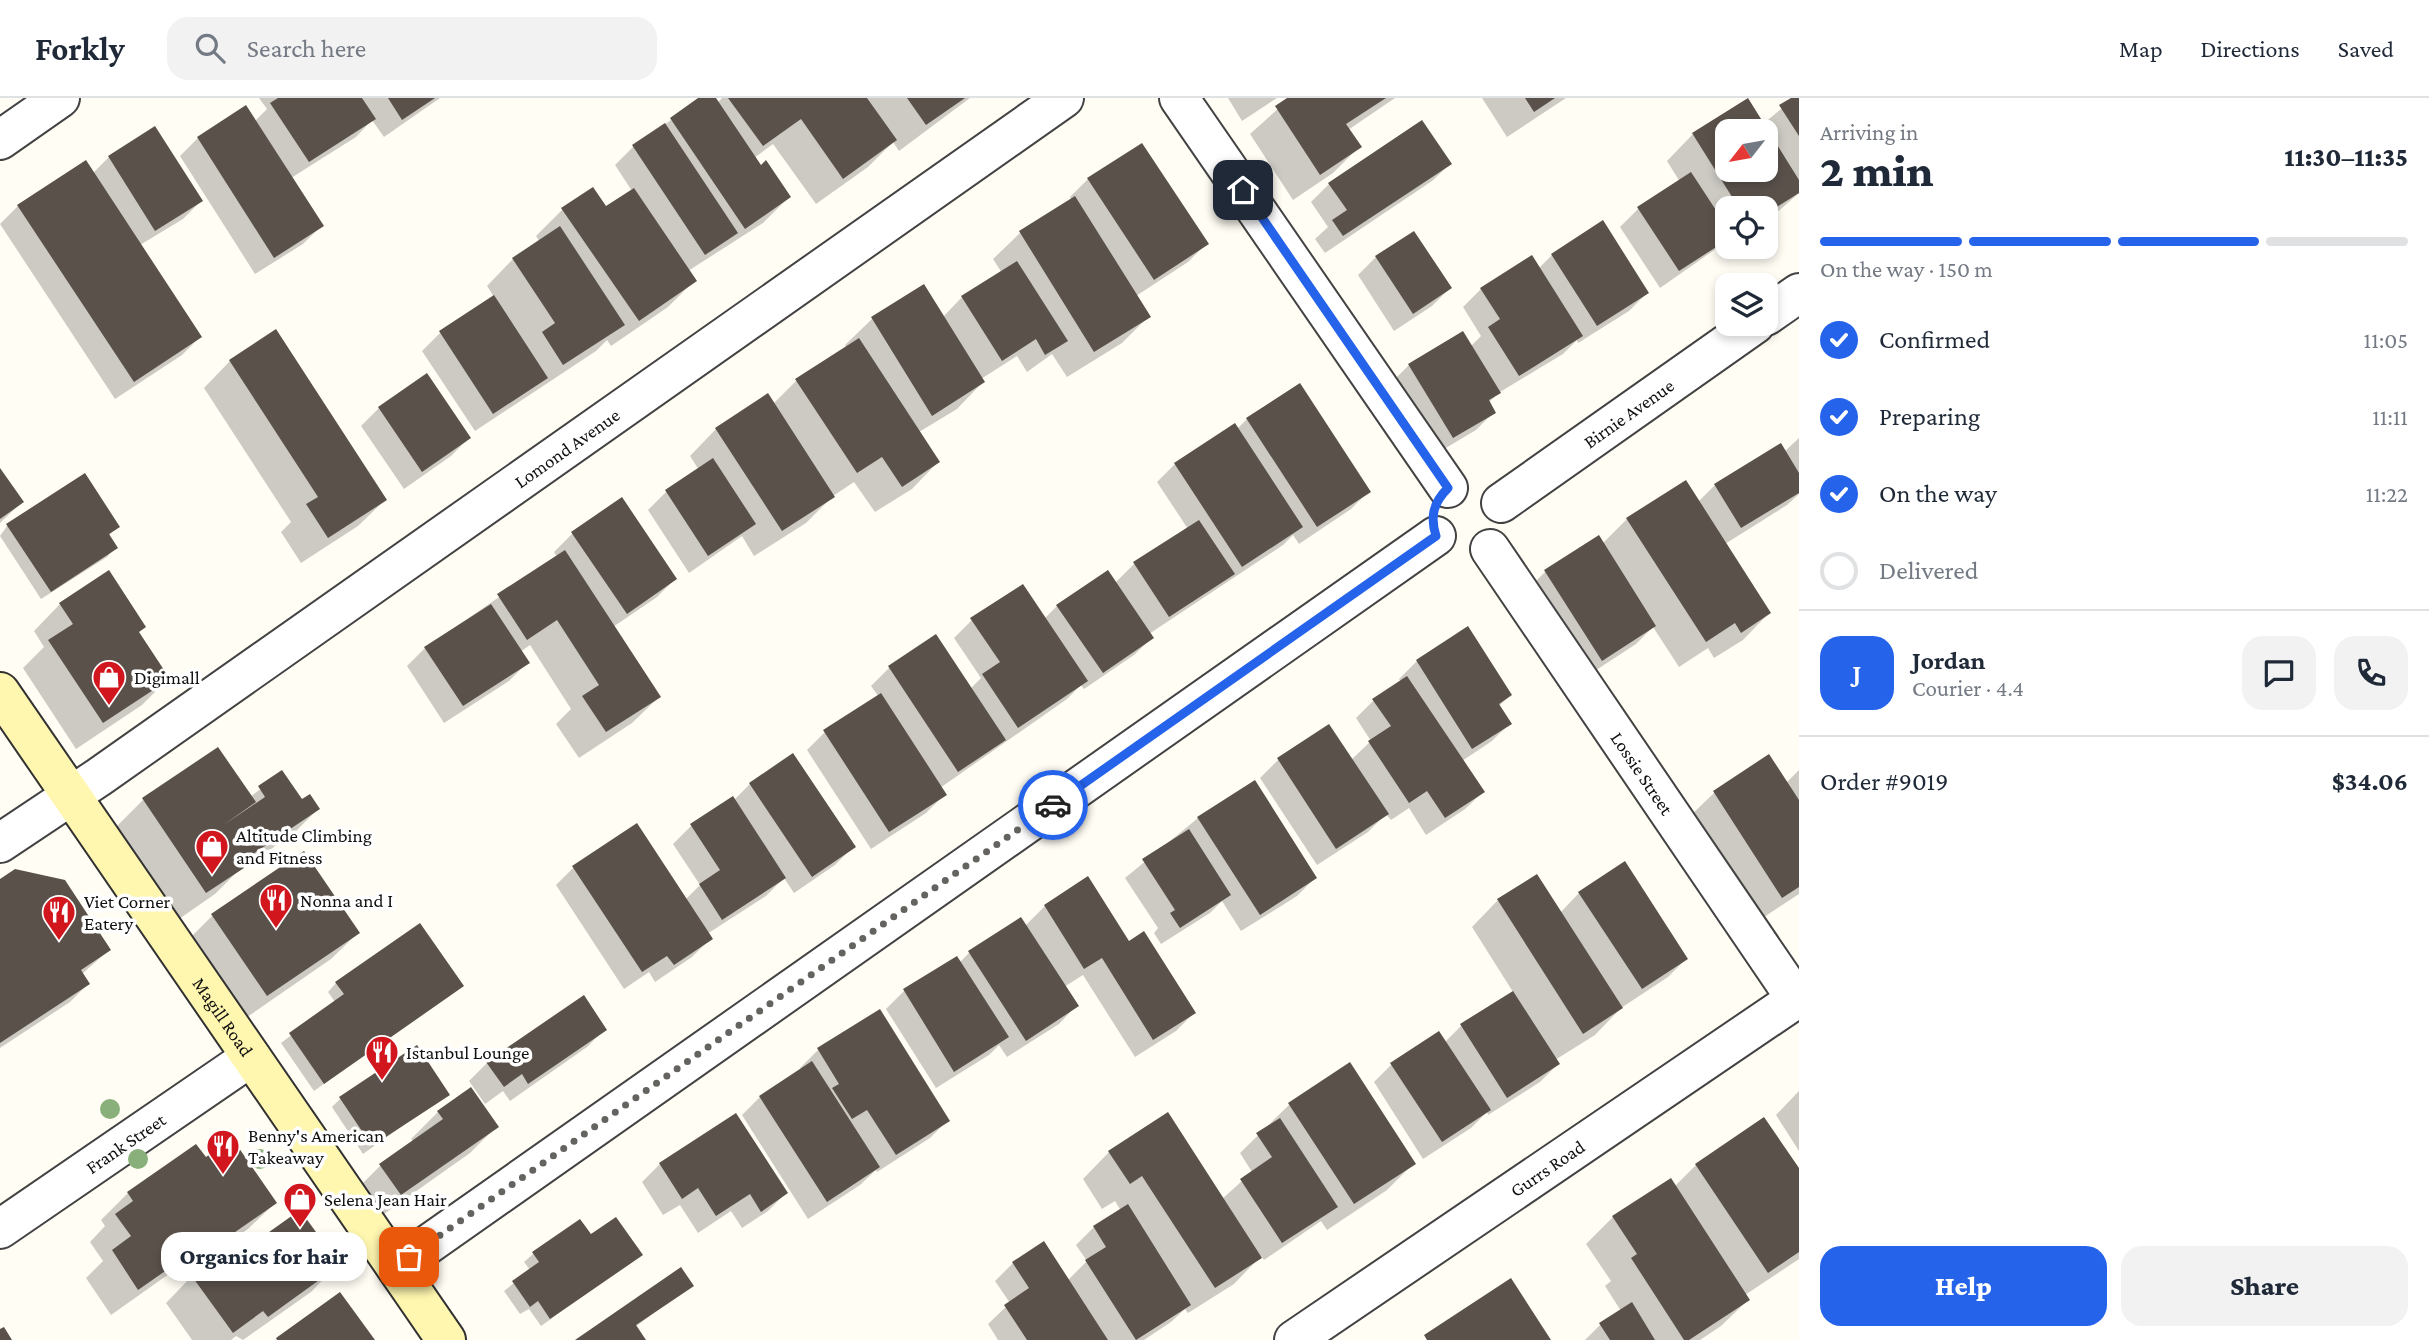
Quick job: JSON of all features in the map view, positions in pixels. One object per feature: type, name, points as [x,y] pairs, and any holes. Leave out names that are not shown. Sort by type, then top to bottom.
[{"type":"main road","name":"Magill Road","points":[[0,692],[446,1340]]},
{"type":"street","points":[[0,140],[60,98]]},
{"type":"street","name":"Lomond Avenue","points":[[0,843],[71,797],[1064,98]]},
{"type":"street","points":[[1180,98],[1448,488]]},
{"type":"street","points":[[1778,308],[1799,293]]},
{"type":"street","name":"Birnie Avenue","points":[[1501,503],[1738,336]]},
{"type":"street","points":[[1472,482],[1494,492],[1505,515],[1504,528],[1490,549],[1467,555],[1455,553],[1444,546],[1436,536],[1432,524],[1433,509],[1448,488],[1472,482]]},
{"type":"street","points":[[396,1267],[1436,536]]},
{"type":"street","name":"Lossie Street","points":[[1490,549],[1798,998]]},
{"type":"street","name":"Gurrs Road","points":[[1294,1340],[1798,998]]},
{"type":"street","name":"Frank Street","points":[[0,1229],[251,1057]]},
{"type":"building","points":[[278,98],[362,98],[376,119],[309,162],[270,103]]},
{"type":"building","points":[[388,98],[435,98],[402,120]]},
{"type":"building","points":[[698,98],[716,98],[761,165],[766,160],[791,197],[745,229],[670,118]]},
{"type":"building","points":[[728,98],[867,98],[897,140],[843,179],[801,119],[763,146]]},
{"type":"building","points":[[907,98],[965,98],[926,125]]},
{"type":"building","points":[[1287,98],[1386,98],[1346,124],[1362,147],[1320,175],[1275,106]]},
{"type":"building","points":[[1525,98],[1555,98],[1534,112]]},
{"type":"building","points":[[1748,98],[1761,119],[1715,119],[1715,170],[1692,133]]},
{"type":"building","points":[[1791,98],[1799,98],[1799,136],[1779,105]]},
{"type":"building","points":[[246,105],[324,226],[274,258],[197,137]]},
{"type":"building","points":[[1422,120],[1452,164],[1343,236],[1332,220],[1347,210],[1328,183]]},
{"type":"building","points":[[665,123],[738,233],[705,255],[632,145]]},
{"type":"building","points":[[155,126],[203,201],[155,231],[108,156]]},
{"type":"building","points":[[1142,143],[1209,244],[1154,280],[1087,178]]},
{"type":"building","points":[[1778,146],[1799,180],[1799,193],[1778,206],[1778,196],[1731,196],[1723,182],[1778,182]]},
{"type":"building","points":[[86,160],[202,337],[134,382],[17,205]]},
{"type":"building","points":[[1691,172],[1715,209],[1715,248],[1679,271],[1637,207]]},
{"type":"building","points":[[593,187],[606,206],[634,188],[697,281],[639,321],[561,208]]},
{"type":"building","points":[[1075,196],[1151,317],[1094,352],[1019,231]]},
{"type":"building","points":[[1603,220],[1649,293],[1597,326],[1551,254]]},
{"type":"building","points":[[560,226],[625,325],[563,365],[542,332],[555,323],[512,258]]},
{"type":"building","points":[[1414,231],[1452,288],[1413,314],[1375,256]]},
{"type":"building","points":[[1532,255],[1583,336],[1519,376],[1488,327],[1500,319],[1480,288]]},
{"type":"building","points":[[1017,261],[1068,341],[1045,355],[1036,339],[1002,361],[961,296]]},
{"type":"building","points":[[924,284],[985,382],[932,416],[871,317]]},
{"type":"building","points":[[494,295],[548,378],[493,414],[439,331]]},
{"type":"building","points":[[276,329],[387,500],[328,538],[306,504],[318,497],[229,360]]},
{"type":"building","points":[[1463,331],[1501,393],[1489,400],[1496,413],[1453,438],[1408,364]]},
{"type":"building","points":[[859,338],[940,462],[902,487],[882,457],[857,473],[795,379]]},
{"type":"building","points":[[427,373],[471,438],[422,472],[378,407]]},
{"type":"building","points":[[1300,383],[1371,492],[1317,527],[1246,418]]},
{"type":"building","points":[[768,393],[835,497],[782,531],[715,428]]},
{"type":"building","points":[[1235,423],[1303,527],[1242,567],[1174,463]]},
{"type":"building","points":[[1781,443],[1799,473],[1799,493],[1741,528],[1714,484]]},
{"type":"building","points":[[713,458],[756,524],[708,556],[665,490]]},
{"type":"building","points":[[0,468],[24,502],[0,519]]},
{"type":"building","points":[[85,473],[120,527],[109,534],[118,548],[51,592],[6,524]]},
{"type":"building","points":[[1686,480],[1771,613],[1741,633],[1735,623],[1706,642],[1626,518]]},
{"type":"building","points":[[622,497],[677,579],[627,614],[571,532]]},
{"type":"building","points":[[1199,520],[1235,574],[1169,617],[1133,562]]},
{"type":"building","points":[[1599,535],[1656,626],[1602,661],[1544,570]]},
{"type":"building","points":[[565,550],[661,697],[606,732],[582,696],[599,685],[557,620],[527,640],[497,594]]},
{"type":"building","points":[[109,570],[146,627],[139,632],[170,679],[103,723],[48,640],[73,624],[59,603]]},
{"type":"building","points":[[1108,570],[1154,638],[1103,673],[1056,605]]},
{"type":"building","points":[[1023,584],[1088,681],[1018,728],[982,674],[1000,662],[970,618]]},
{"type":"building","points":[[491,604],[530,663],[463,706],[424,647]]},
{"type":"building","points":[[1468,626],[1512,695],[1499,704],[1512,724],[1472,749],[1416,660]]},
{"type":"building","points":[[936,634],[1006,740],[958,772],[888,666]]},
{"type":"building","points":[[1407,676],[1485,792],[1445,818],[1427,791],[1409,803],[1368,741],[1391,726],[1372,699]]},
{"type":"building","points":[[881,693],[947,795],[889,832],[823,730]]},
{"type":"building","points":[[1329,724],[1389,814],[1336,849],[1277,758]]},
{"type":"building","points":[[218,747],[256,802],[222,826],[265,797],[258,786],[282,770],[302,799],[310,794],[320,809],[241,862],[244,868],[206,893],[142,798]],"holes":[[[215,830],[223,841],[215,846],[207,835]]]},
{"type":"building","points":[[793,753],[856,847],[812,877],[749,783]]},
{"type":"building","points":[[1769,754],[1799,800],[1799,887],[1782,898],[1713,791]]},
{"type":"building","points":[[1255,780],[1317,878],[1260,915],[1197,817]]},
{"type":"building","points":[[733,796],[786,878],[722,920],[699,884],[720,870],[690,824]]},
{"type":"building","points":[[637,823],[713,939],[674,965],[667,956],[642,972],[572,866]]},
{"type":"building","points":[[1189,829],[1231,895],[1180,928],[1170,913],[1175,910],[1142,859]]},
{"type":"building","points":[[304,851],[360,933],[267,996],[211,914]]},
{"type":"building","points":[[1625,861],[1688,959],[1642,989],[1578,892]]},
{"type":"building","points":[[15,869],[65,880],[111,950],[81,970],[90,984],[0,1043],[0,879]]},
{"type":"building","points":[[1537,874],[1623,1008],[1583,1034],[1497,899]]},
{"type":"building","points":[[1088,876],[1129,941],[1144,931],[1196,1013],[1153,1040],[1102,958],[1084,969],[1044,905]]},
{"type":"building","points":[[1021,917],[1079,1006],[1026,1041],[968,951]]},
{"type":"building","points":[[420,923],[464,986],[324,1084],[289,1033],[344,994],[335,982]]},
{"type":"building","points":[[957,956],[1009,1037],[954,1072],[903,989]]},
{"type":"building","points":[[1513,991],[1560,1064],[1507,1098],[1460,1024]]},
{"type":"building","points":[[584,995],[607,1030],[528,1084],[522,1074],[504,1087],[486,1062]]},
{"type":"building","points":[[880,1009],[950,1121],[896,1155],[867,1110],[852,1119],[832,1088],[839,1084],[817,1048]]},
{"type":"building","points":[[1439,1031],[1491,1110],[1442,1142],[1390,1063]]},
{"type":"building","points":[[417,1045],[450,1095],[372,1146],[339,1097]]},
{"type":"building","points":[[812,1061],[880,1167],[827,1202],[759,1096]]},
{"type":"building","points":[[1350,1062],[1416,1164],[1354,1204],[1288,1103]]},
{"type":"building","points":[[471,1087],[499,1127],[401,1195],[379,1164],[443,1119],[437,1111]]},
{"type":"building","points":[[1168,1112],[1262,1258],[1215,1288],[1142,1176],[1130,1184],[1108,1151]]},
{"type":"building","points":[[736,1113],[788,1193],[761,1212],[750,1194],[716,1216],[698,1188],[682,1199],[659,1163]]},
{"type":"building","points":[[1764,1117],[1799,1168],[1799,1252],[1768,1273],[1695,1164]]},
{"type":"building","points":[[1280,1118],[1338,1207],[1282,1243],[1240,1179],[1272,1157],[1256,1133]]},
{"type":"building","points":[[232,1138],[277,1203],[208,1251],[204,1244],[138,1290],[112,1250],[131,1236],[115,1214],[133,1201],[127,1192],[196,1144],[206,1157]]},
{"type":"building","points":[[1671,1178],[1750,1300],[1689,1340],[1684,1340],[1631,1258],[1637,1254],[1612,1216]]},
{"type":"building","points":[[1128,1204],[1191,1305],[1136,1340],[1085,1260],[1106,1247],[1093,1226]]},
{"type":"building","points":[[300,1210],[340,1265],[268,1317],[263,1311],[233,1333],[191,1275],[231,1246],[237,1255]]},
{"type":"building","points":[[616,1217],[643,1255],[550,1319],[538,1301],[530,1307],[512,1281],[539,1262],[532,1252],[580,1219],[591,1234]]},
{"type":"building","points":[[1044,1241],[1108,1340],[1027,1340],[1004,1305],[1029,1288],[1012,1262]]},
{"type":"building","points":[[681,1267],[694,1286],[636,1325],[646,1340],[575,1340]]},
{"type":"building","points":[[1511,1278],[1551,1340],[1427,1340],[1424,1335]]},
{"type":"building","points":[[340,1292],[375,1340],[277,1340],[276,1338]]},
{"type":"building","points":[[1632,1302],[1655,1340],[1610,1340],[1599,1323]]},
{"type":"building","points":[[4,1327],[12,1340],[0,1340],[0,1329]]},
{"type":"way so far","points":[[409,1257],[1053,805]]},
{"type":"place","name":"Digimall","points":[[109,707]]},
{"type":"place","name":"Altitude Climbing and Fitness","points":[[212,876]]},
{"type":"place","name":"Nonna and I","points":[[276,930]]},
{"type":"place","name":"Viet Corner Eatery","points":[[59,942]]},
{"type":"place","name":"Istanbul Lounge","points":[[382,1082]]},
{"type":"place","name":"Benny's American Takeaway","points":[[223,1176]]},
{"type":"place","name":"Selena Jean Hair","points":[[300,1229]]},
{"type":"place","name":"Organics for hair","points":[[409,1257]]},
{"type":"route","points":[[1053,805],[1436,536],[1432,524],[1433,509],[1448,488],[1243,190]]}]
